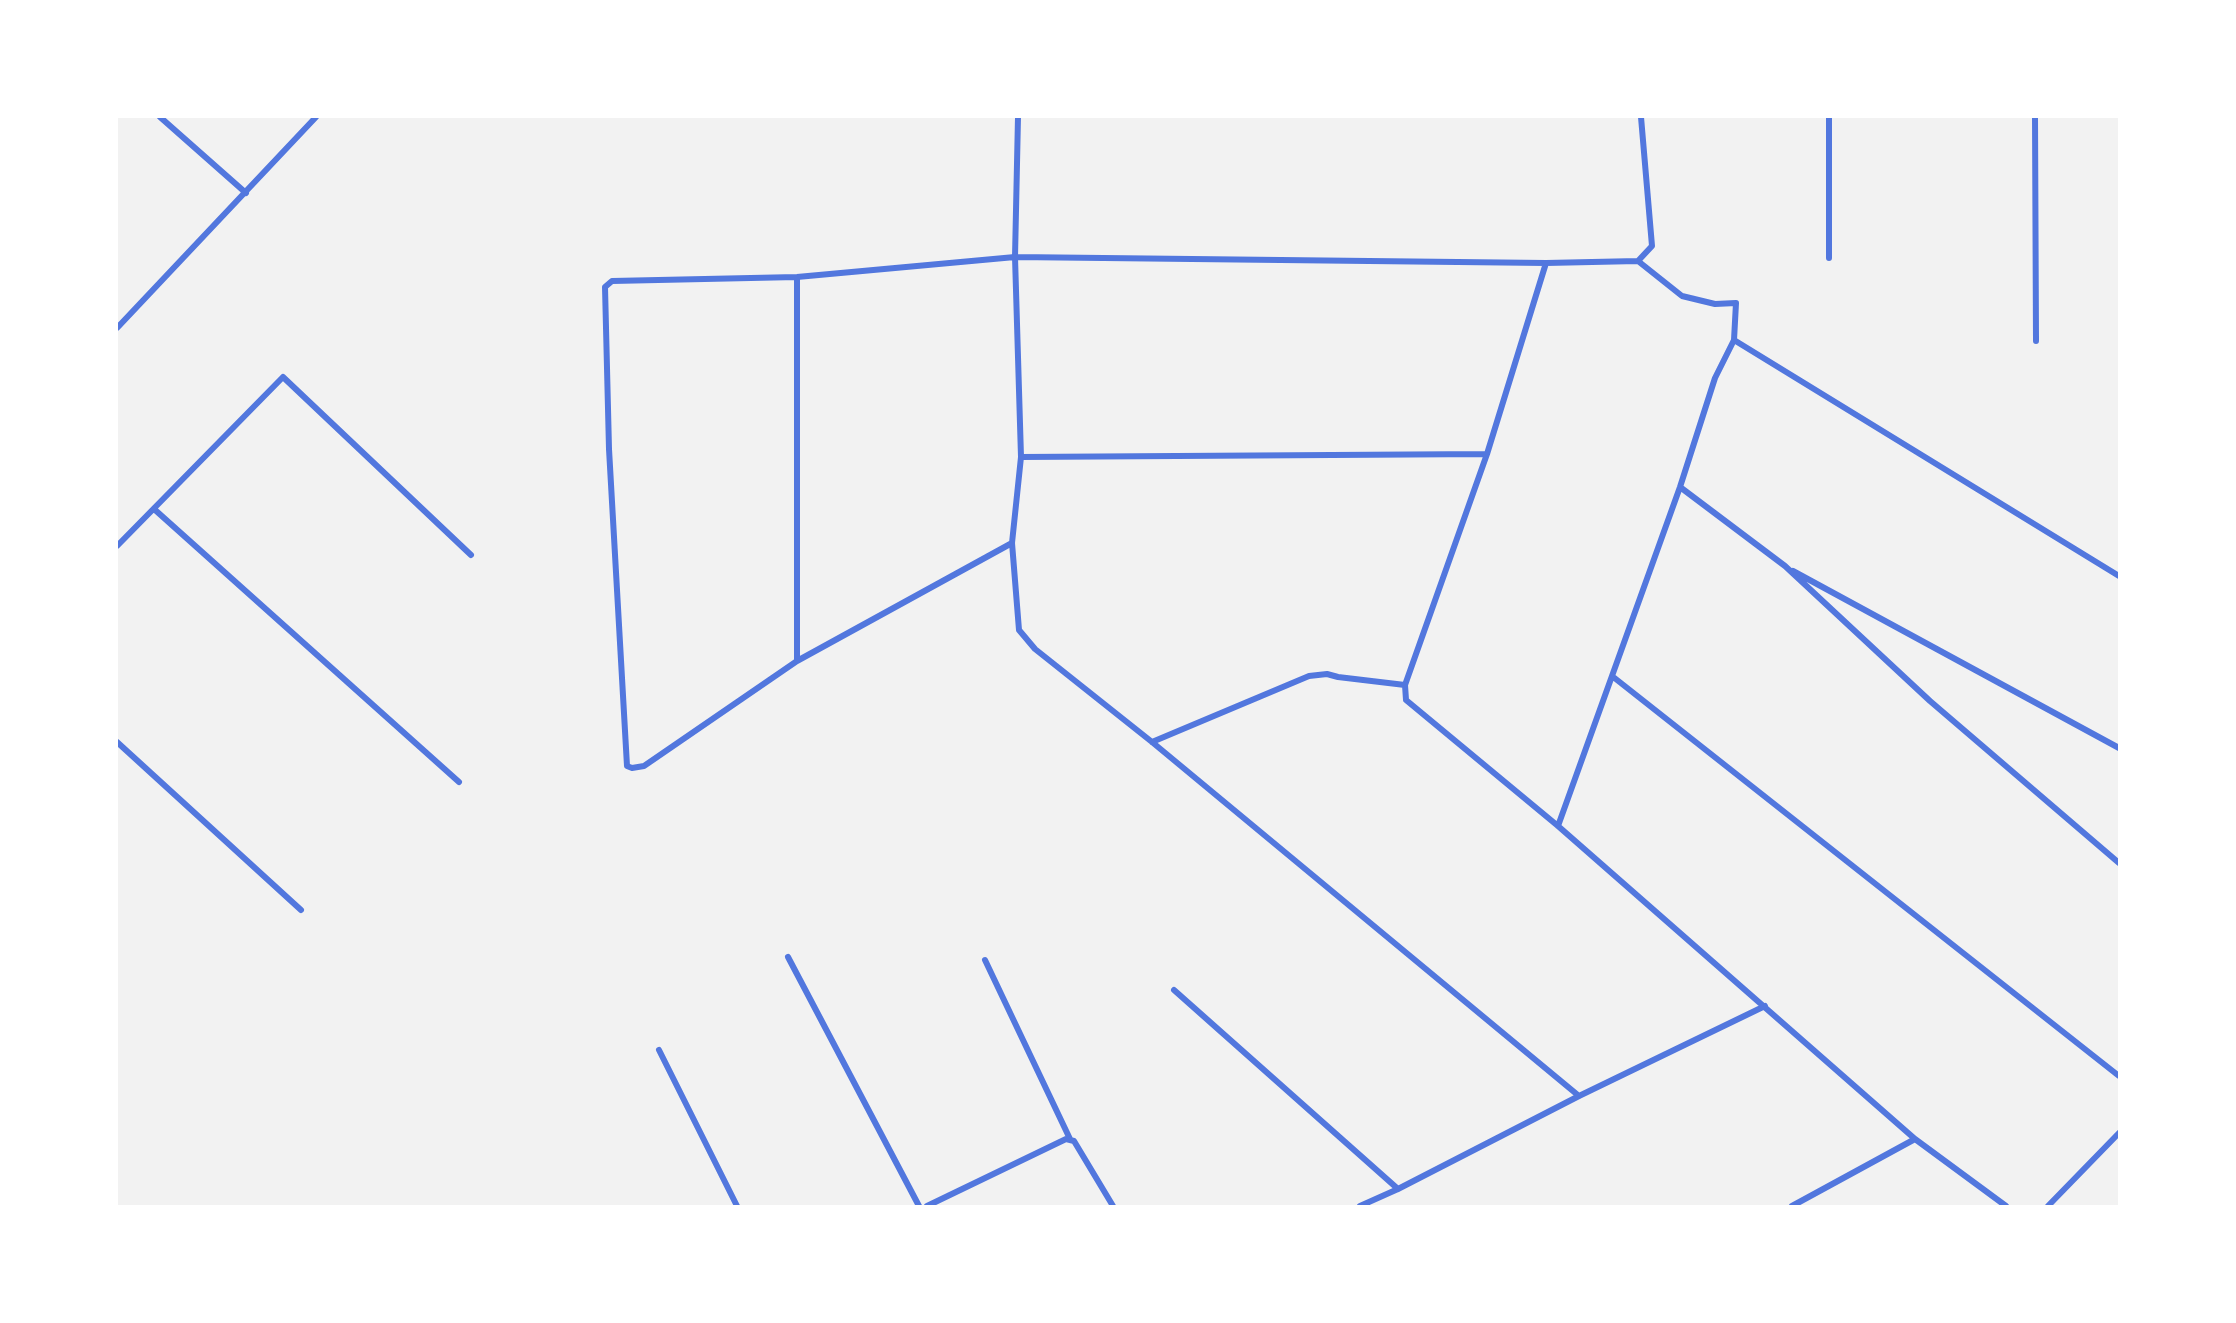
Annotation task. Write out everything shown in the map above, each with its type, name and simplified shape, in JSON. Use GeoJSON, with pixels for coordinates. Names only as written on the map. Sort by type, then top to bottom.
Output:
{"type":"FeatureCollection","features":[{"type":"Feature","properties":{"kind":"street"},"geometry":{"type":"LineString","coordinates":[[160,117],[246,193]]}},
{"type":"Feature","properties":{"kind":"street"},"geometry":{"type":"LineString","coordinates":[[117,328],[315,117]]}},
{"type":"Feature","properties":{"kind":"street"},"geometry":{"type":"LineString","coordinates":[[1018,117],[1015,257],[1021,457],[1012,543],[1019,630],[1035,649],[1152,742],[1579,1096]]}},
{"type":"Feature","properties":{"kind":"street"},"geometry":{"type":"LineString","coordinates":[[1638,261],[1652,246],[1641,117]]}},
{"type":"Feature","properties":{"kind":"street"},"geometry":{"type":"LineString","coordinates":[[1829,117],[1829,258]]}},
{"type":"Feature","properties":{"kind":"street"},"geometry":{"type":"LineString","coordinates":[[2035,117],[2036,341]]}},
{"type":"Feature","properties":{"kind":"street"},"geometry":{"type":"LineString","coordinates":[[1012,543],[797,661],[644,766],[632,768],[626,766],[609,449],[605,287],[612,281],[797,277],[1015,257],[1546,263],[1638,261],[1682,296],[1715,304],[1736,303],[1734,340],[1715,378],[1680,487],[1558,826]]}},
{"type":"Feature","properties":{"kind":"street"},"geometry":{"type":"LineString","coordinates":[[1546,263],[1487,454],[1405,685],[1406,700],[1558,826],[1915,1139],[2006,1206]]}},
{"type":"Feature","properties":{"kind":"street"},"geometry":{"type":"LineString","coordinates":[[797,277],[797,661]]}},
{"type":"Feature","properties":{"kind":"street"},"geometry":{"type":"LineString","coordinates":[[1734,340],[2119,576]]}},
{"type":"Feature","properties":{"kind":"street"},"geometry":{"type":"LineString","coordinates":[[117,546],[283,377],[471,555]]}},
{"type":"Feature","properties":{"kind":"street"},"geometry":{"type":"LineString","coordinates":[[1021,457],[1487,454]]}},
{"type":"Feature","properties":{"kind":"street"},"geometry":{"type":"LineString","coordinates":[[1680,487],[1785,566],[1930,701],[2119,863]]}},
{"type":"Feature","properties":{"kind":"street"},"geometry":{"type":"LineString","coordinates":[[154,509],[459,782]]}},
{"type":"Feature","properties":{"kind":"street"},"geometry":{"type":"LineString","coordinates":[[1785,566],[2119,748]]}},
{"type":"Feature","properties":{"kind":"street"},"geometry":{"type":"LineString","coordinates":[[1152,742],[1309,676],[1327,674],[1405,685]]}},
{"type":"Feature","properties":{"kind":"street"},"geometry":{"type":"LineString","coordinates":[[1612,676],[2119,1076]]}},
{"type":"Feature","properties":{"kind":"street"},"geometry":{"type":"LineString","coordinates":[[117,742],[301,910]]}},
{"type":"Feature","properties":{"kind":"street"},"geometry":{"type":"LineString","coordinates":[[788,957],[919,1206]]}},
{"type":"Feature","properties":{"kind":"street"},"geometry":{"type":"LineString","coordinates":[[985,960],[1070,1139],[1113,1206]]}},
{"type":"Feature","properties":{"kind":"street"},"geometry":{"type":"LineString","coordinates":[[1174,990],[1398,1189]]}},
{"type":"Feature","properties":{"kind":"street"},"geometry":{"type":"LineString","coordinates":[[1360,1206],[1765,1006]]}},
{"type":"Feature","properties":{"kind":"street"},"geometry":{"type":"LineString","coordinates":[[659,1050],[736,1206]]}},
{"type":"Feature","properties":{"kind":"street"},"geometry":{"type":"LineString","coordinates":[[2048,1206],[2119,1133]]}},
{"type":"Feature","properties":{"kind":"street"},"geometry":{"type":"LineString","coordinates":[[927,1206],[1062,1140],[1070,1139]]}},
{"type":"Feature","properties":{"kind":"street"},"geometry":{"type":"LineString","coordinates":[[1792,1206],[1915,1139]]}}]}
